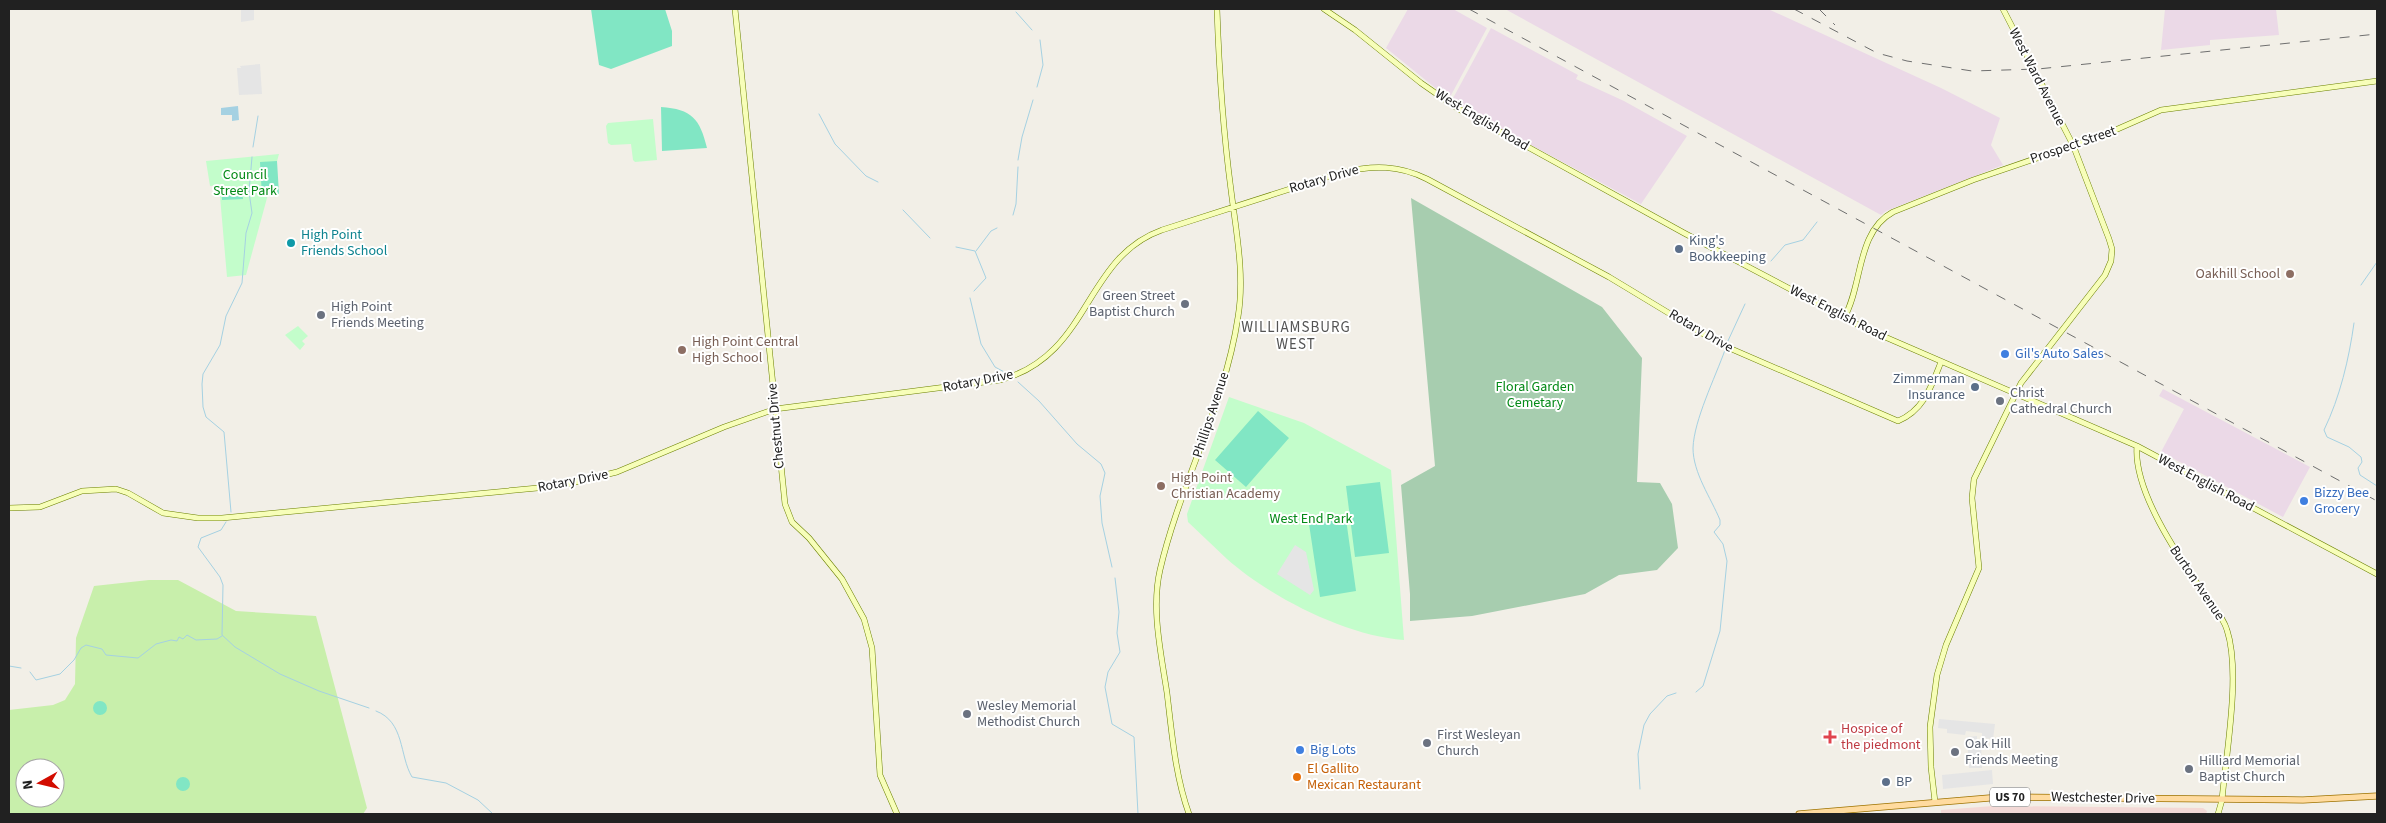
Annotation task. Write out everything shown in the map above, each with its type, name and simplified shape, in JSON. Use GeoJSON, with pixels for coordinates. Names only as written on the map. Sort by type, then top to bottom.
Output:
{"type":"FeatureCollection","features":[{"type":"Feature","properties":{"kind":"main road","name":"Westchester Drive"},"geometry":{"type":"LineString","coordinates":[[1799,814],[2001,797],[2303,800],[2377,796]]}},
{"type":"Feature","properties":{"kind":"street","name":"Chestnut Drive"},"geometry":{"type":"LineString","coordinates":[[735,9],[781,474],[788,514],[842,579],[852,594],[869,632],[872,648],[880,775],[897,814]]}},
{"type":"Feature","properties":{"kind":"street","name":"Phillips Avenue"},"geometry":{"type":"LineString","coordinates":[[1189,814],[1178,775],[1156,599],[1159,572],[1166,544],[1223,384],[1238,317],[1240,280],[1220,85],[1217,9]]}},
{"type":"Feature","properties":{"kind":"street","name":"West English Road"},"geometry":{"type":"LineString","coordinates":[[1324,9],[1369,40],[1422,83],[1482,123],[1844,318],[2137,446],[2377,574]]}},
{"type":"Feature","properties":{"kind":"street","name":"West Ward Avenue"},"geometry":{"type":"LineString","coordinates":[[1935,802],[1931,767],[1930,727],[1937,674],[1946,645],[1979,568],[1972,498],[1974,480],[2016,394],[2061,331],[2105,275],[2112,253],[2109,239],[2073,145],[2003,9]]}},
{"type":"Feature","properties":{"kind":"street","name":"Prospect Street"},"geometry":{"type":"LineString","coordinates":[[1844,318],[1871,234],[1881,220],[1893,212],[1923,199],[2104,135],[2168,108],[2377,81]]}},
{"type":"Feature","properties":{"kind":"street","name":"Rotary Drive"},"geometry":{"type":"LineString","coordinates":[[9,508],[40,507],[82,491],[116,489],[128,492],[163,513],[198,518],[222,518],[559,486],[617,472],[718,430],[775,409],[1000,380],[1022,372],[1038,362],[1061,343],[1109,271],[1123,254],[1139,240],[1162,230],[1360,168],[1388,167],[1408,170],[1470,200],[1606,275],[1720,344],[1898,421],[1913,413],[1922,404],[1941,362]]}},
{"type":"Feature","properties":{"kind":"street","name":"Burton Avenue"},"geometry":{"type":"LineString","coordinates":[[2137,446],[2138,471],[2144,489],[2169,540],[2223,620],[2231,642],[2232,694],[2222,800],[2218,814]]}},
{"type":"Feature","properties":{"kind":"shaded area"},"geometry":{"type":"Polygon","coordinates":[[[241,9],[254,9],[254,20],[241,22],[241,9]]]}},
{"type":"Feature","properties":{"kind":"shaded area"},"geometry":{"type":"Polygon","coordinates":[[[1408,9],[1453,9],[1487,28],[1449,99],[1386,48],[1408,9]]]}},
{"type":"Feature","properties":{"kind":"shaded area"},"geometry":{"type":"Polygon","coordinates":[[[1505,9],[1768,9],[1941,88],[2000,118],[1991,145],[2003,165],[1886,211],[1881,215],[1505,9]]]}},
{"type":"Feature","properties":{"kind":"shaded area"},"geometry":{"type":"Polygon","coordinates":[[[2165,9],[2276,9],[2279,35],[2210,40],[2210,45],[2161,50],[2165,9]]]}},
{"type":"Feature","properties":{"kind":"shaded area"},"geometry":{"type":"Polygon","coordinates":[[[1491,28],[1578,75],[1576,79],[1624,101],[1687,136],[1641,204],[1451,102],[1491,28]]]}},
{"type":"Feature","properties":{"kind":"shaded area"},"geometry":{"type":"Polygon","coordinates":[[[260,64],[262,94],[239,95],[237,68],[260,64]]]}},
{"type":"Feature","properties":{"kind":"shaded area"},"geometry":{"type":"Polygon","coordinates":[[[2163,389],[2310,467],[2283,517],[2161,452],[2184,409],[2159,396],[2163,389]]]}},
{"type":"Feature","properties":{"kind":"shaded area"},"geometry":{"type":"Polygon","coordinates":[[[1295,545],[1306,552],[1314,590],[1310,595],[1277,574],[1295,545]]]}},
{"type":"Feature","properties":{"kind":"shaded area"},"geometry":{"type":"Polygon","coordinates":[[[1939,719],[1995,724],[1993,739],[1982,738],[1982,733],[1966,731],[1965,735],[1947,733],[1947,729],[1938,728],[1939,719]]]}},
{"type":"Feature","properties":{"kind":"shaded area"},"geometry":{"type":"Polygon","coordinates":[[[1977,736],[1977,741],[1981,740],[1982,768],[1969,768],[1967,737],[1977,736]]]}},
{"type":"Feature","properties":{"kind":"shaded area"},"geometry":{"type":"Polygon","coordinates":[[[1992,770],[1993,784],[1943,789],[1942,775],[1992,770]]]}},
{"type":"Feature","properties":{"kind":"shaded area"},"geometry":{"type":"Polygon","coordinates":[[[1993,806],[2203,808],[2207,811],[2206,814],[1941,814],[1941,810],[1993,806]]]}},
{"type":"Feature","properties":{"kind":"green space"},"geometry":{"type":"Polygon","coordinates":[[[591,9],[665,9],[672,31],[672,46],[611,69],[599,65],[591,9]]]}},
{"type":"Feature","properties":{"kind":"green space"},"geometry":{"type":"Polygon","coordinates":[[[661,107],[680,110],[693,117],[698,123],[707,148],[662,151],[661,107]]]}},
{"type":"Feature","properties":{"kind":"green space"},"geometry":{"type":"Polygon","coordinates":[[[653,119],[657,160],[635,162],[633,160],[631,144],[611,145],[608,143],[606,126],[608,123],[653,119]]]}},
{"type":"Feature","properties":{"kind":"green space","name":"Council Street Park"},"geometry":{"type":"Polygon","coordinates":[[[279,154],[246,275],[227,277],[219,185],[210,186],[206,161],[279,154]]]}},
{"type":"Feature","properties":{"kind":"green space"},"geometry":{"type":"Polygon","coordinates":[[[277,161],[279,194],[262,196],[260,162],[277,161]]]}},
{"type":"Feature","properties":{"kind":"green space"},"geometry":{"type":"Polygon","coordinates":[[[242,187],[243,199],[222,200],[221,189],[242,187]]]}},
{"type":"Feature","properties":{"kind":"green space","name":"Floral Garden Cemetary"},"geometry":{"type":"Polygon","coordinates":[[[1411,198],[1602,307],[1642,358],[1637,482],[1660,483],[1672,504],[1678,548],[1657,570],[1619,575],[1585,594],[1472,616],[1410,621],[1410,594],[1401,485],[1435,466],[1411,198]]]}},
{"type":"Feature","properties":{"kind":"green space"},"geometry":{"type":"Polygon","coordinates":[[[298,326],[308,336],[302,341],[305,344],[300,350],[285,335],[298,326]]]}},
{"type":"Feature","properties":{"kind":"green space","name":"West End Park"},"geometry":{"type":"Polygon","coordinates":[[[1229,397],[1304,423],[1391,470],[1404,640],[1382,637],[1334,623],[1287,600],[1265,587],[1227,559],[1188,522],[1187,514],[1229,397]]]}},
{"type":"Feature","properties":{"kind":"green space"},"geometry":{"type":"Polygon","coordinates":[[[1258,411],[1289,438],[1246,487],[1215,460],[1258,411]]]}},
{"type":"Feature","properties":{"kind":"green space"},"geometry":{"type":"Polygon","coordinates":[[[1380,482],[1389,553],[1355,557],[1346,486],[1380,482]]]}},
{"type":"Feature","properties":{"kind":"green space"},"geometry":{"type":"Polygon","coordinates":[[[1346,519],[1356,591],[1320,597],[1309,524],[1346,519]]]}},
{"type":"Feature","properties":{"kind":"green space"},"geometry":{"type":"Polygon","coordinates":[[[149,580],[178,580],[236,611],[316,616],[367,808],[363,814],[9,814],[9,710],[53,705],[65,700],[75,684],[76,638],[94,586],[149,580]]]}},
{"type":"Feature","properties":{"kind":"green space"},"geometry":{"type":"Polygon","coordinates":[[[97,701],[103,701],[107,708],[103,715],[97,715],[93,711],[93,705],[97,701]]]}},
{"type":"Feature","properties":{"kind":"green space"},"geometry":{"type":"Polygon","coordinates":[[[180,777],[186,777],[190,784],[186,791],[180,791],[176,787],[176,781],[180,777]]]}},
{"type":"Feature","properties":{"kind":"water"},"geometry":{"type":"Polygon","coordinates":[[[238,106],[239,120],[232,121],[232,115],[221,115],[221,108],[238,106]]]}},
{"type":"Feature","properties":{"kind":"waterway"},"geometry":{"type":"LineString","coordinates":[[1016,12],[1032,30]]}},
{"type":"Feature","properties":{"kind":"waterway"},"geometry":{"type":"LineString","coordinates":[[1037,87],[1043,65],[1040,40]]}},
{"type":"Feature","properties":{"kind":"waterway"},"geometry":{"type":"LineString","coordinates":[[1018,160],[1022,137],[1033,100]]}},
{"type":"Feature","properties":{"kind":"waterway"},"geometry":{"type":"LineString","coordinates":[[819,114],[835,144],[866,176],[878,182]]}},
{"type":"Feature","properties":{"kind":"waterway"},"geometry":{"type":"LineString","coordinates":[[253,147],[258,116]]}},
{"type":"Feature","properties":{"kind":"waterway"},"geometry":{"type":"LineString","coordinates":[[231,512],[224,432],[206,417],[203,407],[202,384],[203,374],[220,345],[226,316],[242,283],[246,233],[252,213],[249,192],[252,157]]}},
{"type":"Feature","properties":{"kind":"waterway"},"geometry":{"type":"LineString","coordinates":[[1013,215],[1016,204],[1018,167]]}},
{"type":"Feature","properties":{"kind":"waterway"},"geometry":{"type":"LineString","coordinates":[[903,210],[930,238]]}},
{"type":"Feature","properties":{"kind":"waterway"},"geometry":{"type":"LineString","coordinates":[[1771,261],[1785,245],[1803,240],[1817,222]]}},
{"type":"Feature","properties":{"kind":"waterway"},"geometry":{"type":"LineString","coordinates":[[976,251],[991,231],[997,228]]}},
{"type":"Feature","properties":{"kind":"waterway"},"geometry":{"type":"LineString","coordinates":[[956,247],[975,251],[986,278],[974,291]]}},
{"type":"Feature","properties":{"kind":"waterway"},"geometry":{"type":"LineString","coordinates":[[2361,285],[2377,262]]}},
{"type":"Feature","properties":{"kind":"waterway"},"geometry":{"type":"LineString","coordinates":[[970,298],[981,344],[995,367],[1008,374]]}},
{"type":"Feature","properties":{"kind":"waterway"},"geometry":{"type":"LineString","coordinates":[[1727,343],[1745,304]]}},
{"type":"Feature","properties":{"kind":"waterway"},"geometry":{"type":"LineString","coordinates":[[2354,323],[2343,378],[2324,430],[2327,437],[2349,447],[2361,457],[2362,462],[2358,468],[2360,475],[2377,486]]}},
{"type":"Feature","properties":{"kind":"waterway"},"geometry":{"type":"LineString","coordinates":[[1696,692],[1703,686],[1720,631],[1727,561],[1723,544],[1714,532],[1720,525],[1720,520],[1699,476],[1693,448],[1701,412],[1725,350]]}},
{"type":"Feature","properties":{"kind":"waterway"},"geometry":{"type":"LineString","coordinates":[[1018,382],[1039,401],[1077,444],[1101,464],[1105,473],[1100,496],[1102,523],[1112,567]]}},
{"type":"Feature","properties":{"kind":"waterway"},"geometry":{"type":"LineString","coordinates":[[226,522],[221,530],[201,538],[198,547],[220,577],[223,585],[222,635],[235,647],[280,674],[319,691],[369,708]]}},
{"type":"Feature","properties":{"kind":"waterway"},"geometry":{"type":"LineString","coordinates":[[1115,578],[1119,612],[1117,633],[1120,652],[1108,672],[1105,687],[1112,724],[1134,737],[1138,814]]}},
{"type":"Feature","properties":{"kind":"waterway"},"geometry":{"type":"LineString","coordinates":[[30,672],[36,680],[60,674],[74,660],[81,648],[86,645],[102,649],[106,655],[138,658],[156,644],[171,640],[177,641],[179,637],[183,639],[187,635],[196,640],[217,639],[222,636]]}},
{"type":"Feature","properties":{"kind":"waterway"},"geometry":{"type":"LineString","coordinates":[[9,666],[21,668]]}},
{"type":"Feature","properties":{"kind":"waterway"},"geometry":{"type":"LineString","coordinates":[[1640,789],[1638,754],[1644,725],[1650,714],[1667,696],[1676,693]]}},
{"type":"Feature","properties":{"kind":"waterway"},"geometry":{"type":"LineString","coordinates":[[376,711],[385,716],[397,731],[412,777],[446,783],[478,800],[493,814]]}},
{"type":"Feature","properties":{"kind":"railway"},"geometry":{"type":"LineString","coordinates":[[1469,9],[2377,501]]}},
{"type":"Feature","properties":{"kind":"railway"},"geometry":{"type":"LineString","coordinates":[[1794,9],[1877,53],[1907,61],[1972,71],[2038,69],[2377,34]]}},
{"type":"Feature","properties":{"kind":"railway"},"geometry":{"type":"LineString","coordinates":[[1819,9],[1835,25]]}},
{"type":"Feature","properties":{"kind":"place","name":"High Point Friends School"},"geometry":{"type":"Point","coordinates":[291,243]}},
{"type":"Feature","properties":{"kind":"place","name":"King's Bookkeeping"},"geometry":{"type":"Point","coordinates":[1679,249]}},
{"type":"Feature","properties":{"kind":"place","name":"Oakhill School"},"geometry":{"type":"Point","coordinates":[2290,274]}},
{"type":"Feature","properties":{"kind":"place","name":"Green Street Baptist Church"},"geometry":{"type":"Point","coordinates":[1185,304]}},
{"type":"Feature","properties":{"kind":"place","name":"High Point Friends Meeting"},"geometry":{"type":"Point","coordinates":[321,315]}},
{"type":"Feature","properties":{"kind":"place","name":"High Point Central High School"},"geometry":{"type":"Point","coordinates":[682,350]}},
{"type":"Feature","properties":{"kind":"place","name":"Gil's Auto Sales"},"geometry":{"type":"Point","coordinates":[2005,354]}},
{"type":"Feature","properties":{"kind":"place","name":"Zimmerman Insurance"},"geometry":{"type":"Point","coordinates":[1975,387]}},
{"type":"Feature","properties":{"kind":"place","name":"Christ Cathedral Church"},"geometry":{"type":"Point","coordinates":[2000,401]}},
{"type":"Feature","properties":{"kind":"place","name":"High Point Christian Academy"},"geometry":{"type":"Point","coordinates":[1161,486]}},
{"type":"Feature","properties":{"kind":"place","name":"Bizzy Bee Grocery"},"geometry":{"type":"Point","coordinates":[2304,501]}},
{"type":"Feature","properties":{"kind":"place","name":"Wesley Memorial Methodist Church"},"geometry":{"type":"Point","coordinates":[967,714]}},
{"type":"Feature","properties":{"kind":"place","name":"Hospice of the piedmont"},"geometry":{"type":"Point","coordinates":[1830,737]}},
{"type":"Feature","properties":{"kind":"place","name":"First Wesleyan Church"},"geometry":{"type":"Point","coordinates":[1427,743]}},
{"type":"Feature","properties":{"kind":"place","name":"Big Lots"},"geometry":{"type":"Point","coordinates":[1300,750]}},
{"type":"Feature","properties":{"kind":"place","name":"Oak Hill Friends Meeting"},"geometry":{"type":"Point","coordinates":[1955,752]}},
{"type":"Feature","properties":{"kind":"place","name":"Hilliard Memorial Baptist Church"},"geometry":{"type":"Point","coordinates":[2189,769]}},
{"type":"Feature","properties":{"kind":"place","name":"El Gallito Mexican Restaurant"},"geometry":{"type":"Point","coordinates":[1297,777]}},
{"type":"Feature","properties":{"kind":"place","name":"BP"},"geometry":{"type":"Point","coordinates":[1886,782]}},
{"type":"Feature","properties":{"kind":"district","name":"WILLIAMSBURG WEST"},"geometry":{"type":"Point","coordinates":[1296,336]}}]}
